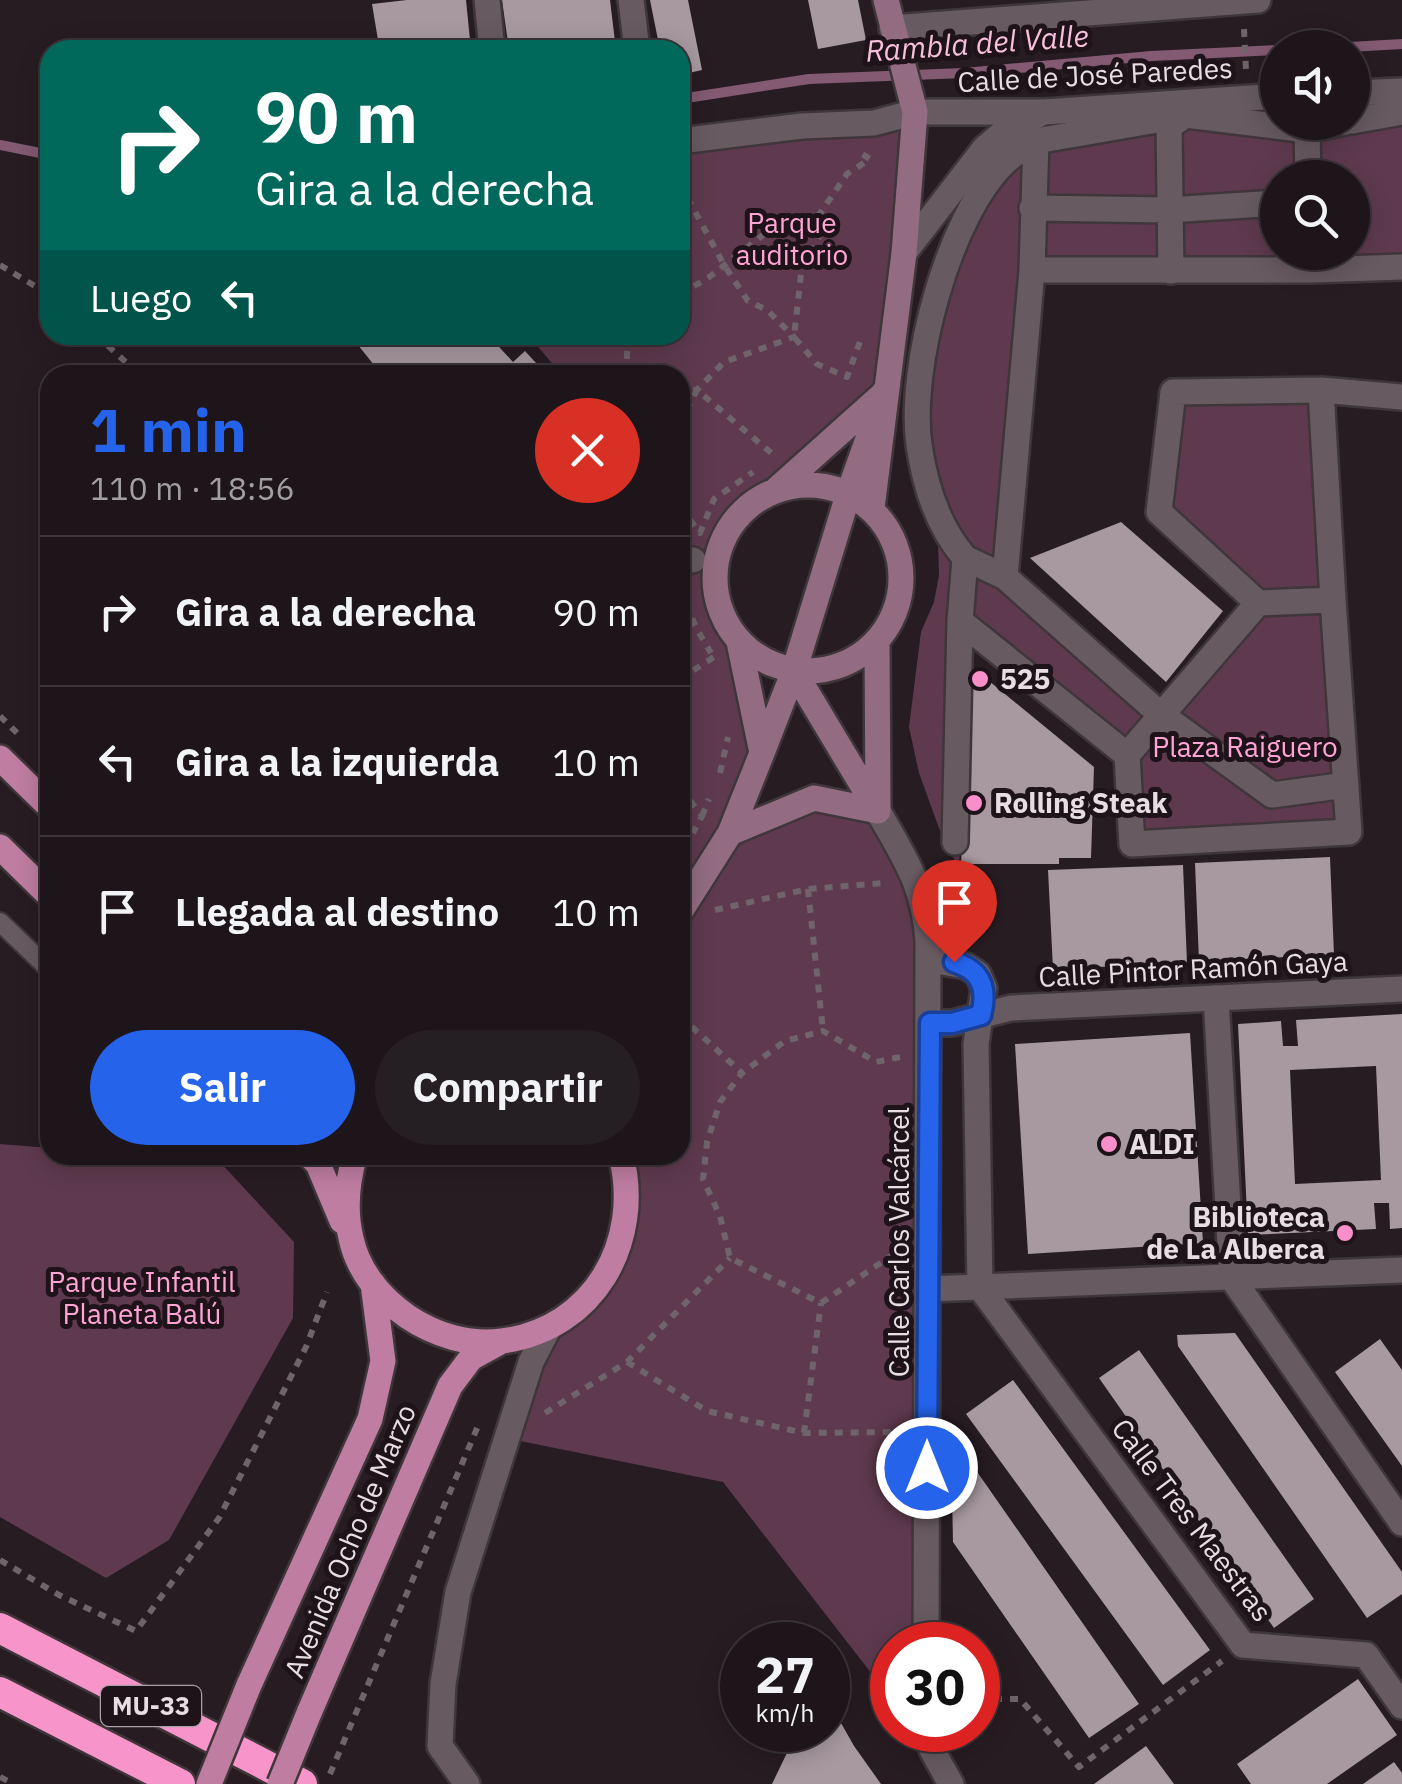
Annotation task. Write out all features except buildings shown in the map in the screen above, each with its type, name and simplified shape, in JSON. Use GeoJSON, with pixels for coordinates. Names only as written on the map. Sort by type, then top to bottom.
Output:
{"type":"FeatureCollection","features":[{"type":"Feature","properties":{"kind":"highway","name":"MU-33"},"geometry":{"type":"LineString","coordinates":[[0,1628],[302,1784]]}},
{"type":"Feature","properties":{"kind":"highway","name":"MU-33"},"geometry":{"type":"LineString","coordinates":[[0,1692],[180,1784]]}},
{"type":"Feature","properties":{"kind":"main road"},"geometry":{"type":"LineString","coordinates":[[872,508],[904,253],[915,112],[886,0]]}},
{"type":"Feature","properties":{"kind":"main road"},"geometry":{"type":"LineString","coordinates":[[762,753],[739,642],[722,614],[714,582],[718,550],[728,529],[750,504],[778,488],[886,392]]}},
{"type":"Feature","properties":{"kind":"main road"},"geometry":{"type":"LineString","coordinates":[[690,911],[730,833],[794,671],[849,492],[886,392]]}},
{"type":"Feature","properties":{"kind":"main road"},"geometry":{"type":"LineString","coordinates":[[739,642],[765,662],[794,671],[820,671],[851,662],[877,642],[900,598],[902,566],[892,534],[872,508],[849,492],[810,484],[778,488]]}},
{"type":"Feature","properties":{"kind":"main road"},"geometry":{"type":"LineString","coordinates":[[877,642],[878,811]]}},
{"type":"Feature","properties":{"kind":"main road"},"geometry":{"type":"LineString","coordinates":[[794,671],[878,811]]}},
{"type":"Feature","properties":{"kind":"main road"},"geometry":{"type":"LineString","coordinates":[[0,758],[40,797]]}},
{"type":"Feature","properties":{"kind":"main road"},"geometry":{"type":"LineString","coordinates":[[730,833],[814,798],[878,811]]}},
{"type":"Feature","properties":{"kind":"main road"},"geometry":{"type":"LineString","coordinates":[[0,846],[40,886]]}},
{"type":"Feature","properties":{"kind":"main road"},"geometry":{"type":"LineString","coordinates":[[318,1165],[372,1284],[408,1318],[422,1325],[452,1338],[500,1342],[548,1329],[592,1296],[618,1254],[628,1206],[622,1165]]}},
{"type":"Feature","properties":{"kind":"main road"},"geometry":{"type":"LineString","coordinates":[[351,1240],[346,1185],[352,1165]]}},
{"type":"Feature","properties":{"kind":"main road","name":"Avenida Ocho de Marzo"},"geometry":{"type":"LineString","coordinates":[[209,1784],[249,1685],[370,1418],[383,1361],[372,1284]]}},
{"type":"Feature","properties":{"kind":"main road","name":"Avenida Ocho de Marzo"},"geometry":{"type":"LineString","coordinates":[[280,1784],[450,1386],[471,1358],[500,1342]]}},
{"type":"Feature","properties":{"kind":"street"},"geometry":{"type":"LineString","coordinates":[[486,0],[491,40]]}},
{"type":"Feature","properties":{"kind":"street"},"geometry":{"type":"LineString","coordinates":[[630,0],[636,40]]}},
{"type":"Feature","properties":{"kind":"street"},"geometry":{"type":"LineString","coordinates":[[892,28],[1258,0]]}},
{"type":"Feature","properties":{"kind":"street"},"geometry":{"type":"LineString","coordinates":[[1370,92],[1402,91]]}},
{"type":"Feature","properties":{"kind":"street","name":"Calle de José Paredes"},"geometry":{"type":"LineString","coordinates":[[690,140],[802,126],[874,123],[915,112],[1045,112],[1260,97]]}},
{"type":"Feature","properties":{"kind":"street"},"geometry":{"type":"LineString","coordinates":[[904,253],[984,148],[1005,131],[1045,112]]}},
{"type":"Feature","properties":{"kind":"street"},"geometry":{"type":"LineString","coordinates":[[1370,118],[1402,112]]}},
{"type":"Feature","properties":{"kind":"street"},"geometry":{"type":"LineString","coordinates":[[1260,124],[1186,115],[1036,141],[1005,162],[973,202],[946,266],[924,347],[919,443],[930,493],[948,539],[965,558],[1005,576],[1160,714],[1272,794],[1346,785]]}},
{"type":"Feature","properties":{"kind":"street"},"geometry":{"type":"LineString","coordinates":[[1171,271],[1169,126],[1186,115]]}},
{"type":"Feature","properties":{"kind":"street"},"geometry":{"type":"LineString","coordinates":[[1005,576],[1032,270],[1036,141]]}},
{"type":"Feature","properties":{"kind":"street"},"geometry":{"type":"LineString","coordinates":[[1032,208],[1168,210],[1260,204]]}},
{"type":"Feature","properties":{"kind":"street"},"geometry":{"type":"LineString","coordinates":[[1370,264],[1402,266]]}},
{"type":"Feature","properties":{"kind":"street"},"geometry":{"type":"LineString","coordinates":[[1032,270],[1171,271],[1260,265]]}},
{"type":"Feature","properties":{"kind":"street"},"geometry":{"type":"LineString","coordinates":[[1258,603],[1127,755],[1132,844],[1349,832],[1321,390]]}},
{"type":"Feature","properties":{"kind":"street"},"geometry":{"type":"LineString","coordinates":[[1333,600],[1258,603],[1158,512],[1173,392],[1321,390],[1402,397]]}},
{"type":"Feature","properties":{"kind":"street"},"geometry":{"type":"LineString","coordinates":[[955,842],[965,558]]}},
{"type":"Feature","properties":{"kind":"street"},"geometry":{"type":"LineString","coordinates":[[960,621],[1127,755]]}},
{"type":"Feature","properties":{"kind":"street","name":"Calle Carlos Valcárcel"},"geometry":{"type":"LineString","coordinates":[[878,811],[918,881],[925,907],[930,1023],[926,1622]]}},
{"type":"Feature","properties":{"kind":"street"},"geometry":{"type":"LineString","coordinates":[[928,960],[954,962],[978,974],[984,988],[976,1044],[980,1286]]}},
{"type":"Feature","properties":{"kind":"street","name":"Calle Pintor Ramón Gaya"},"geometry":{"type":"LineString","coordinates":[[930,1023],[952,1023],[1011,1008],[1402,988]]}},
{"type":"Feature","properties":{"kind":"street"},"geometry":{"type":"LineString","coordinates":[[1216,998],[1232,1278],[1402,1523]]}},
{"type":"Feature","properties":{"kind":"street"},"geometry":{"type":"LineString","coordinates":[[928,1289],[1402,1270]]}},
{"type":"Feature","properties":{"kind":"street","name":"Calle Tres Maestras"},"geometry":{"type":"LineString","coordinates":[[980,1286],[1244,1645],[1366,1656],[1402,1706]]}},
{"type":"Feature","properties":{"kind":"street"},"geometry":{"type":"LineString","coordinates":[[467,1784],[440,1746],[443,1684],[458,1592],[532,1362],[548,1329]]}},
{"type":"Feature","properties":{"kind":"street"},"geometry":{"type":"LineString","coordinates":[[933,1752],[950,1784]]}},
{"type":"Feature","properties":{"kind":"lane"},"geometry":{"type":"LineString","coordinates":[[0,922],[40,960]]}},
{"type":"Feature","properties":{"kind":"path"},"geometry":{"type":"LineString","coordinates":[[1243,22],[1246,69]]}},
{"type":"Feature","properties":{"kind":"path"},"geometry":{"type":"LineString","coordinates":[[850,145],[870,159],[877,172]]}},
{"type":"Feature","properties":{"kind":"path"},"geometry":{"type":"LineString","coordinates":[[794,337],[801,274],[819,237],[819,214],[848,174],[870,159]]}},
{"type":"Feature","properties":{"kind":"path"},"geometry":{"type":"LineString","coordinates":[[690,202],[748,301],[767,310],[817,364],[847,377]]}},
{"type":"Feature","properties":{"kind":"path"},"geometry":{"type":"LineString","coordinates":[[690,288],[772,228],[819,214]]}},
{"type":"Feature","properties":{"kind":"path"},"geometry":{"type":"LineString","coordinates":[[0,265],[40,289]]}},
{"type":"Feature","properties":{"kind":"path"},"geometry":{"type":"LineString","coordinates":[[845,389],[866,326]]}},
{"type":"Feature","properties":{"kind":"path"},"geometry":{"type":"LineString","coordinates":[[690,403],[696,390],[724,362],[794,337]]}},
{"type":"Feature","properties":{"kind":"path"},"geometry":{"type":"LineString","coordinates":[[107,345],[129,365]]}},
{"type":"Feature","properties":{"kind":"path"},"geometry":{"type":"LineString","coordinates":[[690,390],[696,390],[777,458]]}},
{"type":"Feature","properties":{"kind":"path"},"geometry":{"type":"LineString","coordinates":[[690,552],[714,500],[732,484],[791,449]]}},
{"type":"Feature","properties":{"kind":"path"},"geometry":{"type":"LineString","coordinates":[[690,520],[700,534]]}},
{"type":"Feature","properties":{"kind":"path"},"geometry":{"type":"LineString","coordinates":[[690,610],[719,670]]}},
{"type":"Feature","properties":{"kind":"path"},"geometry":{"type":"LineString","coordinates":[[690,673],[714,657]]}},
{"type":"Feature","properties":{"kind":"path"},"geometry":{"type":"LineString","coordinates":[[719,776],[729,726]]}},
{"type":"Feature","properties":{"kind":"path"},"geometry":{"type":"LineString","coordinates":[[690,837],[713,789]]}},
{"type":"Feature","properties":{"kind":"path"},"geometry":{"type":"LineString","coordinates":[[690,801],[702,816]]}},
{"type":"Feature","properties":{"kind":"path"},"geometry":{"type":"LineString","coordinates":[[690,913],[808,888],[918,881]]}},
{"type":"Feature","properties":{"kind":"path"},"geometry":{"type":"LineString","coordinates":[[808,888],[823,1030]]}},
{"type":"Feature","properties":{"kind":"path"},"geometry":{"type":"LineString","coordinates":[[690,1025],[742,1073]]}},
{"type":"Feature","properties":{"kind":"path"},"geometry":{"type":"LineString","coordinates":[[730,1258],[720,1216],[703,1179],[707,1142],[720,1102],[742,1073],[784,1042],[823,1030],[876,1062],[930,1051]]}},
{"type":"Feature","properties":{"kind":"path"},"geometry":{"type":"LineString","coordinates":[[804,1433],[820,1303],[891,1256],[928,1249]]}},
{"type":"Feature","properties":{"kind":"path"},"geometry":{"type":"LineString","coordinates":[[730,1258],[820,1303]]}},
{"type":"Feature","properties":{"kind":"path"},"geometry":{"type":"LineString","coordinates":[[506,1438],[627,1362],[730,1258]]}},
{"type":"Feature","properties":{"kind":"path"},"geometry":{"type":"LineString","coordinates":[[0,1560],[59,1595],[136,1631],[219,1518],[306,1348],[327,1292]]}},
{"type":"Feature","properties":{"kind":"path"},"geometry":{"type":"LineString","coordinates":[[627,1362],[707,1411],[804,1433],[928,1432]]}},
{"type":"Feature","properties":{"kind":"path"},"geometry":{"type":"LineString","coordinates":[[326,1784],[483,1414]]}},
{"type":"Feature","properties":{"kind":"path"},"geometry":{"type":"LineString","coordinates":[[1000,1699],[1020,1699],[1079,1767],[1244,1645]]}},
{"type":"Feature","properties":{"kind":"path"},"geometry":{"type":"LineString","coordinates":[[0,1777],[14,1784]]}},
{"type":"Feature","properties":{"kind":"green space","name":"Parque auditorio"},"geometry":{"type":"Polygon","coordinates":[[[915,112],[885,391],[778,488],[750,504],[728,529],[718,550],[715,582],[722,614],[739,642],[762,753],[731,832],[814,798],[878,811],[917,881],[926,1622],[870,1622],[870,1672],[850,1646],[850,1622],[832,1622],[723,1482],[506,1438],[527,1377],[618,1254],[621,1165],[690,1165],[690,895],[704,871],[690,876],[690,365],[554,365],[536,345],[690,345],[690,140],[915,112]]]}},
{"type":"Feature","properties":{"kind":"green space","name":"Plaza Raiguero"},"geometry":{"type":"Polygon","coordinates":[[[1066,114],[1260,117],[1260,140],[1370,140],[1370,119],[1402,120],[1402,260],[1370,261],[1370,160],[1260,160],[1260,266],[1040,275],[1020,573],[1161,698],[1246,595],[1156,512],[1166,389],[1324,383],[1352,837],[1121,852],[1119,754],[969,632],[959,869],[919,773],[909,727],[921,632],[934,602],[939,575],[938,539],[919,490],[928,293],[963,197],[994,158],[1066,114]]]}},
{"type":"Feature","properties":{"kind":"green space","name":"Parque Infantil Planeta Balú"},"geometry":{"type":"Polygon","coordinates":[[[0,1144],[40,1147],[40,1165],[223,1165],[294,1242],[293,1318],[169,1540],[106,1578],[0,1517],[0,1144]]]}},
{"type":"Feature","properties":{"kind":"waterway","name":"Rambla del Valle"},"geometry":{"type":"LineString","coordinates":[[1370,46],[1402,44]]}},
{"type":"Feature","properties":{"kind":"waterway","name":"Rambla del Valle"},"geometry":{"type":"LineString","coordinates":[[690,97],[809,79],[964,73],[1260,51]]}},
{"type":"Feature","properties":{"kind":"waterway","name":"Rambla del Valle"},"geometry":{"type":"LineString","coordinates":[[0,145],[40,153]]}},
{"type":"Feature","properties":{"kind":"place","name":"525"},"geometry":{"type":"Point","coordinates":[980,679]}},
{"type":"Feature","properties":{"kind":"place","name":"Rolling Steak"},"geometry":{"type":"Point","coordinates":[974,803]}},
{"type":"Feature","properties":{"kind":"place","name":"ALDI"},"geometry":{"type":"Point","coordinates":[1109,1144]}},
{"type":"Feature","properties":{"kind":"place","name":"Biblioteca de La Alberca"},"geometry":{"type":"Point","coordinates":[1345,1233]}},
{"type":"Feature","properties":{"kind":"route"},"geometry":{"type":"LineString","coordinates":[[927,1468],[930,1023],[967,1020],[981,1015],[983,1007],[984,988],[978,974],[954,962]]}}]}
